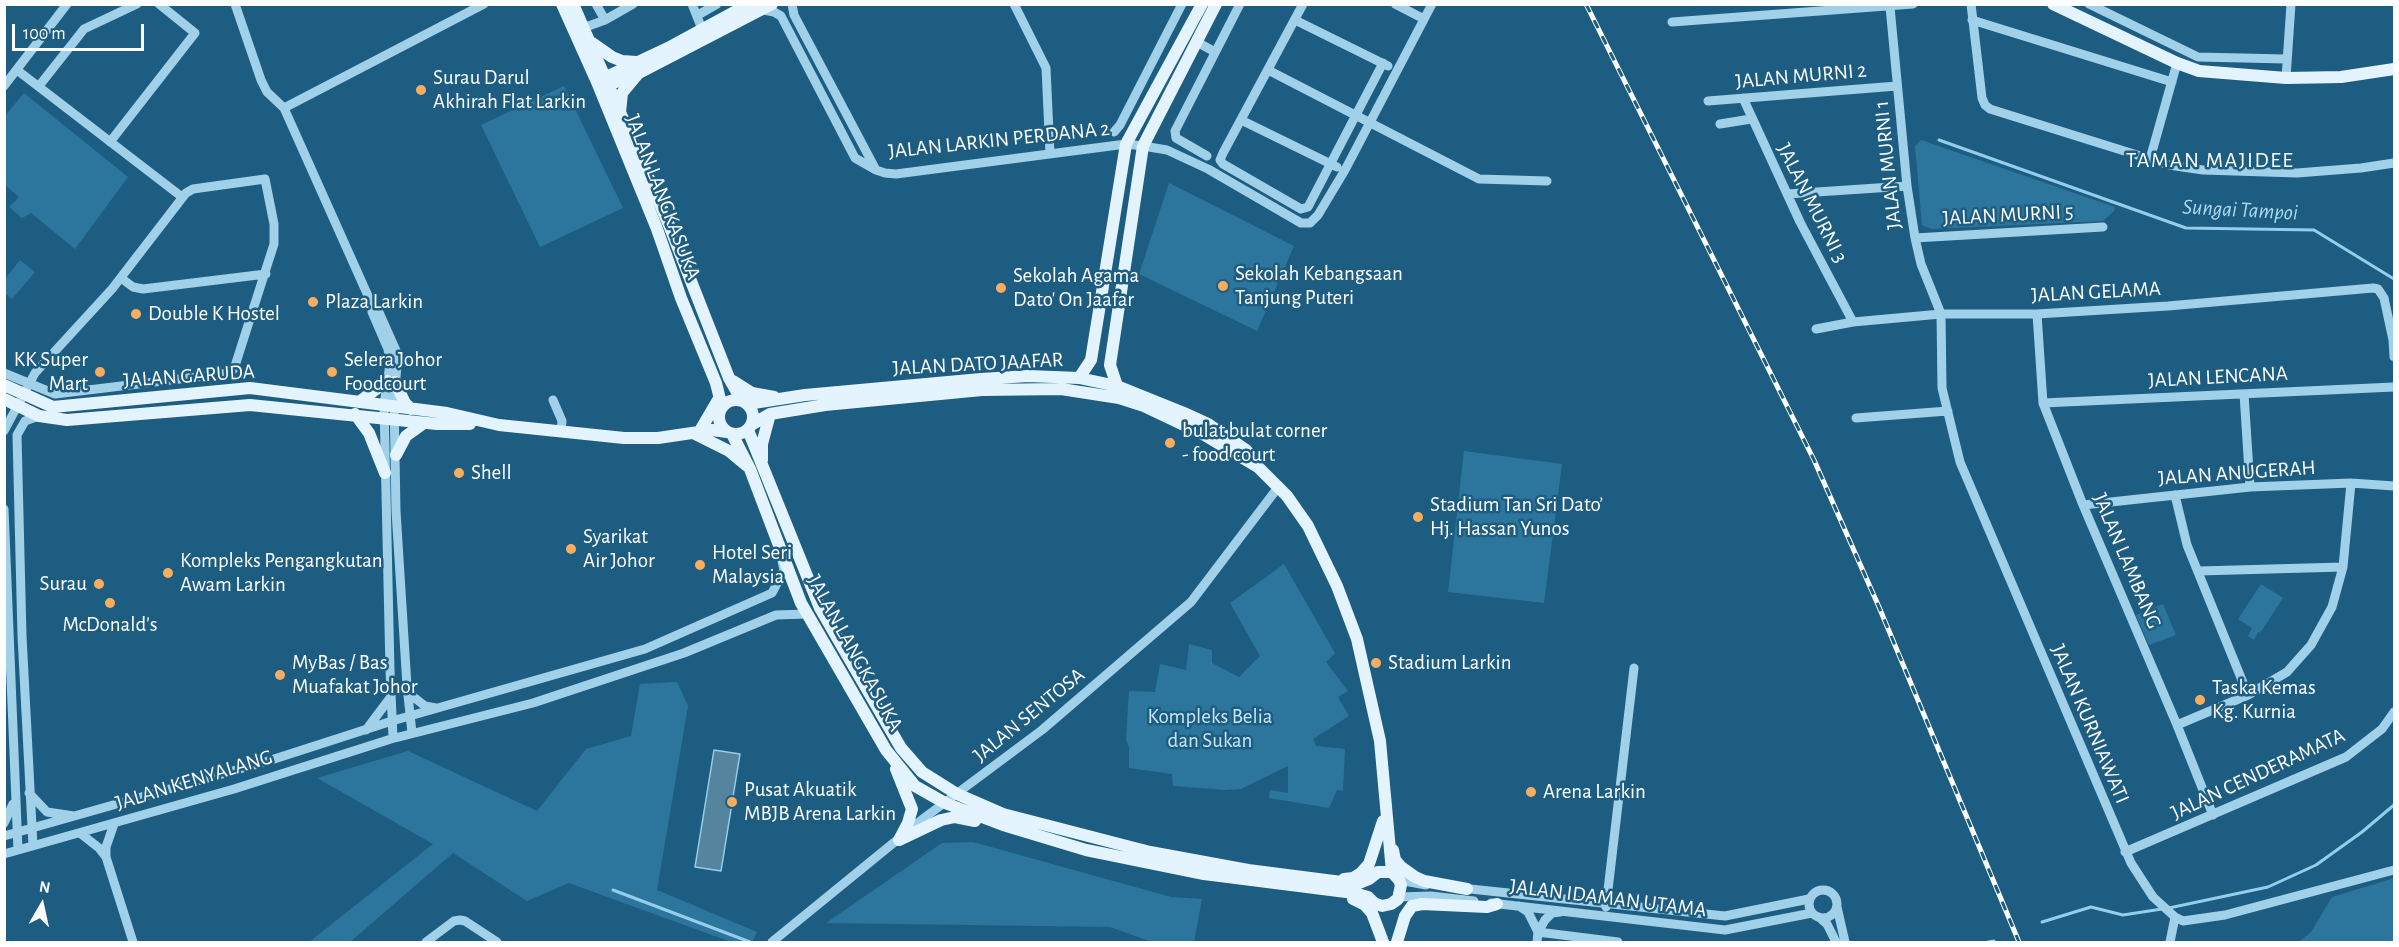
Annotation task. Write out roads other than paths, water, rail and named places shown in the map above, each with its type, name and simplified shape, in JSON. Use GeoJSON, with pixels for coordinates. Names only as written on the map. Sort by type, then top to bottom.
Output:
{"type":"FeatureCollection","features":[{"type":"Feature","properties":{"kind":"main road","name":"JALAN LANGKASUKA"},"geometry":{"type":"LineString","coordinates":[[562,4],[620,116],[669,225],[729,378],[745,403]]}},
{"type":"Feature","properties":{"kind":"main road","name":"JALAN LANGKASUKA"},"geometry":{"type":"LineString","coordinates":[[573,4],[589,41],[602,83],[719,393],[721,410]]}},
{"type":"Feature","properties":{"kind":"main road"},"geometry":{"type":"LineString","coordinates":[[602,83],[749,4]]}},
{"type":"Feature","properties":{"kind":"main road"},"geometry":{"type":"LineString","coordinates":[[1078,378],[1091,360],[1126,144],[1202,4]]}},
{"type":"Feature","properties":{"kind":"main road"},"geometry":{"type":"LineString","coordinates":[[1117,386],[1110,365],[1143,146],[1216,4]]}},
{"type":"Feature","properties":{"kind":"main road"},"geometry":{"type":"LineString","coordinates":[[2059,6],[2177,63],[2199,71],[2286,78],[2341,76],[2394,69]]}},
{"type":"Feature","properties":{"kind":"main road"},"geometry":{"type":"LineString","coordinates":[[602,83],[639,73],[767,7]]}},
{"type":"Feature","properties":{"kind":"main road"},"geometry":{"type":"LineString","coordinates":[[589,41],[602,52],[622,61],[632,62],[645,59]]}},
{"type":"Feature","properties":{"kind":"main road"},"geometry":{"type":"LineString","coordinates":[[620,116],[622,93],[639,73]]}},
{"type":"Feature","properties":{"kind":"main road","name":"JALAN DATO JAAFAR"},"geometry":{"type":"LineString","coordinates":[[745,403],[981,379],[1028,376],[1078,378],[1117,386],[1158,401],[1208,424],[1246,450],[1258,467]]}},
{"type":"Feature","properties":{"kind":"main road"},"geometry":{"type":"LineString","coordinates":[[729,378],[752,393],[780,398]]}},
{"type":"Feature","properties":{"kind":"main road"},"geometry":{"type":"LineString","coordinates":[[359,402],[391,382],[411,409]]}},
{"type":"Feature","properties":{"kind":"main road","name":"JALAN GARUDA"},"geometry":{"type":"LineString","coordinates":[[4,385],[53,407],[250,388],[359,402],[424,423],[486,423],[628,438],[658,438],[712,430],[730,433]]}},
{"type":"Feature","properties":{"kind":"main road","name":"JALAN DATO JAAFAR"},"geometry":{"type":"LineString","coordinates":[[750,427],[770,414],[836,404],[976,390],[1061,389],[1119,398],[1144,406],[1203,434],[1258,467],[1279,486],[1296,507],[1323,554],[1357,639],[1380,741],[1385,820],[1396,876]]}},
{"type":"Feature","properties":{"kind":"main road"},"geometry":{"type":"LineString","coordinates":[[694,431],[713,411],[719,393]]}},
{"type":"Feature","properties":{"kind":"main road","name":"JALAN GARUDA"},"geometry":{"type":"LineString","coordinates":[[4,399],[22,394]]}},
{"type":"Feature","properties":{"kind":"main road","name":"JALAN GARUDA"},"geometry":{"type":"LineString","coordinates":[[22,394],[39,416],[67,420],[250,405],[355,414],[411,409],[447,413],[486,423]]}},
{"type":"Feature","properties":{"kind":"main road"},"geometry":{"type":"LineString","coordinates":[[694,431],[731,401],[745,403],[753,414],[750,427],[756,467],[820,608],[901,748],[922,772],[957,794],[1027,822],[1150,852],[1309,884],[1371,900],[1382,906],[1391,904],[1399,898]]}},
{"type":"Feature","properties":{"kind":"main road"},"geometry":{"type":"LineString","coordinates":[[721,410],[720,423],[730,433],[744,433],[750,427]]}},
{"type":"Feature","properties":{"kind":"main road"},"geometry":{"type":"LineString","coordinates":[[355,414],[369,433],[385,473]]}},
{"type":"Feature","properties":{"kind":"main road"},"geometry":{"type":"LineString","coordinates":[[756,467],[770,414]]}},
{"type":"Feature","properties":{"kind":"main road"},"geometry":{"type":"LineString","coordinates":[[396,455],[406,436],[424,423]]}},
{"type":"Feature","properties":{"kind":"main road"},"geometry":{"type":"LineString","coordinates":[[694,431],[756,467]]}},
{"type":"Feature","properties":{"kind":"main road","name":"JALAN LANGKASUKA"},"geometry":{"type":"LineString","coordinates":[[730,433],[756,467],[793,585],[807,614],[892,759],[915,786],[945,803],[1003,825]]}},
{"type":"Feature","properties":{"kind":"main road"},"geometry":{"type":"LineString","coordinates":[[892,759],[912,809],[899,840]]}},
{"type":"Feature","properties":{"kind":"main road"},"geometry":{"type":"LineString","coordinates":[[899,840],[941,820],[955,817],[1003,825],[1086,850],[1160,866],[1309,884],[1357,884],[1373,876],[1396,876],[1401,891],[1396,942]]}},
{"type":"Feature","properties":{"kind":"main road"},"geometry":{"type":"LineString","coordinates":[[1309,884],[1353,878],[1361,873],[1369,864],[1385,820]]}},
{"type":"Feature","properties":{"kind":"main road"},"geometry":{"type":"LineString","coordinates":[[1385,820],[1395,860],[1401,867],[1424,881],[1467,889]]}},
{"type":"Feature","properties":{"kind":"main road","name":"JALAN DATO JAAFAR"},"geometry":{"type":"LineString","coordinates":[[1373,876],[1385,820]]}},
{"type":"Feature","properties":{"kind":"main road"},"geometry":{"type":"LineString","coordinates":[[1373,876],[1366,887],[1386,927],[1389,942]]}},
{"type":"Feature","properties":{"kind":"main road"},"geometry":{"type":"LineString","coordinates":[[1309,884],[1365,905],[1372,913],[1383,942]]}},
{"type":"Feature","properties":{"kind":"main road"},"geometry":{"type":"LineString","coordinates":[[1396,942],[1405,916],[1412,906],[1422,904],[1486,907],[1497,903]]}},
{"type":"Feature","properties":{"kind":"street"},"geometry":{"type":"LineString","coordinates":[[6,80],[17,70],[67,4]]}},
{"type":"Feature","properties":{"kind":"street"},"geometry":{"type":"LineString","coordinates":[[39,86],[84,29],[137,4]]}},
{"type":"Feature","properties":{"kind":"street"},"geometry":{"type":"LineString","coordinates":[[110,141],[195,33],[159,4]]}},
{"type":"Feature","properties":{"kind":"street"},"geometry":{"type":"LineString","coordinates":[[235,4],[261,80],[267,92],[284,108],[374,307],[372,312],[390,358],[391,382],[385,473],[393,738]]}},
{"type":"Feature","properties":{"kind":"street"},"geometry":{"type":"LineString","coordinates":[[284,108],[484,4]]}},
{"type":"Feature","properties":{"kind":"street"},"geometry":{"type":"LineString","coordinates":[[596,4],[605,20]]}},
{"type":"Feature","properties":{"kind":"street"},"geometry":{"type":"LineString","coordinates":[[584,28],[605,20],[633,4]]}},
{"type":"Feature","properties":{"kind":"street"},"geometry":{"type":"LineString","coordinates":[[692,4],[702,30]]}},
{"type":"Feature","properties":{"kind":"street"},"geometry":{"type":"LineString","coordinates":[[698,15],[717,4]]}},
{"type":"Feature","properties":{"kind":"street","name":"JALAN LARKIN PERDANA 2"},"geometry":{"type":"LineString","coordinates":[[792,4],[794,15],[876,170]]}},
{"type":"Feature","properties":{"kind":"street"},"geometry":{"type":"LineString","coordinates":[[1014,4],[1046,68],[1050,154]]}},
{"type":"Feature","properties":{"kind":"street"},"geometry":{"type":"LineString","coordinates":[[1114,132],[1120,125],[1182,4]]}},
{"type":"Feature","properties":{"kind":"street"},"geometry":{"type":"LineString","coordinates":[[1207,156],[1174,135],[1240,4]]}},
{"type":"Feature","properties":{"kind":"street"},"geometry":{"type":"LineString","coordinates":[[1303,4],[1220,160],[1223,164],[1301,209],[1308,207],[1383,63]]}},
{"type":"Feature","properties":{"kind":"street"},"geometry":{"type":"LineString","coordinates":[[1395,4],[1424,19]]}},
{"type":"Feature","properties":{"kind":"street"},"geometry":{"type":"LineString","coordinates":[[1241,120],[1345,171],[1396,69],[1432,4]]}},
{"type":"Feature","properties":{"kind":"street"},"geometry":{"type":"LineString","coordinates":[[1672,22],[1913,4]]}},
{"type":"Feature","properties":{"kind":"street"},"geometry":{"type":"LineString","coordinates":[[1971,4],[1982,98],[1984,105],[1990,109],[2169,165],[2203,170],[2297,173],[2394,163]]}},
{"type":"Feature","properties":{"kind":"street"},"geometry":{"type":"LineString","coordinates":[[2089,4],[2198,57],[2286,59]]}},
{"type":"Feature","properties":{"kind":"street"},"geometry":{"type":"LineString","coordinates":[[2286,78],[2291,4]]}},
{"type":"Feature","properties":{"kind":"street","name":"JALAN LARKIN PERDANA 2"},"geometry":{"type":"LineString","coordinates":[[767,7],[781,16],[855,158],[885,173],[896,174],[1126,144],[1143,146],[1167,150],[1208,169],[1301,223],[1310,222],[1318,215],[1345,171]]}},
{"type":"Feature","properties":{"kind":"street","name":"JALAN MURNI 1"},"geometry":{"type":"LineString","coordinates":[[1890,7],[1907,186],[1915,238],[1921,264],[1941,314]]}},
{"type":"Feature","properties":{"kind":"street"},"geometry":{"type":"LineString","coordinates":[[1295,20],[1396,69]]}},
{"type":"Feature","properties":{"kind":"street"},"geometry":{"type":"LineString","coordinates":[[1972,20],[2172,82]]}},
{"type":"Feature","properties":{"kind":"street"},"geometry":{"type":"LineString","coordinates":[[1167,33],[1182,41]]}},
{"type":"Feature","properties":{"kind":"street"},"geometry":{"type":"LineString","coordinates":[[1197,42],[1215,52]]}},
{"type":"Feature","properties":{"kind":"street"},"geometry":{"type":"LineString","coordinates":[[2150,159],[2177,63]]}},
{"type":"Feature","properties":{"kind":"street"},"geometry":{"type":"LineString","coordinates":[[1268,69],[1479,179],[1547,181]]}},
{"type":"Feature","properties":{"kind":"street"},"geometry":{"type":"LineString","coordinates":[[17,70],[182,197]]}},
{"type":"Feature","properties":{"kind":"street","name":"JALAN MURNI 2"},"geometry":{"type":"LineString","coordinates":[[1707,101],[1898,86]]}},
{"type":"Feature","properties":{"kind":"street","name":"JALAN MURNI 3"},"geometry":{"type":"LineString","coordinates":[[1743,98],[1787,194],[1853,322]]}},
{"type":"Feature","properties":{"kind":"street"},"geometry":{"type":"LineString","coordinates":[[1720,124],[1751,119]]}},
{"type":"Feature","properties":{"kind":"street"},"geometry":{"type":"LineString","coordinates":[[4,431],[22,394],[34,373],[121,278],[182,197],[194,189],[266,179],[275,239],[266,274],[234,369],[229,373],[60,394],[50,392],[22,394]]}},
{"type":"Feature","properties":{"kind":"street"},"geometry":{"type":"LineString","coordinates":[[1787,194],[1907,186]]}},
{"type":"Feature","properties":{"kind":"street","name":"JALAN MURNI 5"},"geometry":{"type":"LineString","coordinates":[[1915,238],[2103,227]]}},
{"type":"Feature","properties":{"kind":"street"},"geometry":{"type":"LineString","coordinates":[[121,278],[132,287],[143,289],[266,274]]}},
{"type":"Feature","properties":{"kind":"street","name":"JALAN GELAMA"},"geometry":{"type":"LineString","coordinates":[[1816,329],[1853,322],[1941,314],[2037,314],[2379,289],[2384,298]]}},
{"type":"Feature","properties":{"kind":"street"},"geometry":{"type":"LineString","coordinates":[[2394,297],[2384,298],[2393,340],[2394,357]]}},
{"type":"Feature","properties":{"kind":"street","name":"JALAN KURNIAWATI"},"geometry":{"type":"LineString","coordinates":[[1941,314],[1942,388],[1964,475],[2125,852],[2153,897],[2173,916]]}},
{"type":"Feature","properties":{"kind":"street","name":"JALAN LAMBANG"},"geometry":{"type":"LineString","coordinates":[[2037,314],[2043,404],[2212,815]]}},
{"type":"Feature","properties":{"kind":"street"},"geometry":{"type":"LineString","coordinates":[[4,373],[22,394]]}},
{"type":"Feature","properties":{"kind":"street"},"geometry":{"type":"LineString","coordinates":[[229,373],[229,390]]}},
{"type":"Feature","properties":{"kind":"street","name":"JALAN LENCANA"},"geometry":{"type":"LineString","coordinates":[[2043,404],[2394,387]]}},
{"type":"Feature","properties":{"kind":"street"},"geometry":{"type":"LineString","coordinates":[[2244,394],[2250,487]]}},
{"type":"Feature","properties":{"kind":"street"},"geometry":{"type":"LineString","coordinates":[[552,400],[562,421],[561,432]]}},
{"type":"Feature","properties":{"kind":"street"},"geometry":{"type":"LineString","coordinates":[[1856,418],[1948,411]]}},
{"type":"Feature","properties":{"kind":"street"},"geometry":{"type":"LineString","coordinates":[[389,412],[396,455],[396,511],[407,692],[412,733]]}},
{"type":"Feature","properties":{"kind":"street"},"geometry":{"type":"LineString","coordinates":[[33,846],[29,793],[17,435],[25,421],[39,416]]}},
{"type":"Feature","properties":{"kind":"street"},"geometry":{"type":"LineString","coordinates":[[2177,726],[2248,695],[2287,672],[2311,645],[2332,607],[2343,567],[2351,483]]}},
{"type":"Feature","properties":{"kind":"street","name":"JALAN ANUGERAH"},"geometry":{"type":"LineString","coordinates":[[2083,505],[2250,487],[2351,483],[2394,486]]}},
{"type":"Feature","properties":{"kind":"street","name":"JALAN SENTOSA"},"geometry":{"type":"LineString","coordinates":[[772,942],[945,803],[1042,730],[1191,602],[1279,486]]}},
{"type":"Feature","properties":{"kind":"street"},"geometry":{"type":"LineString","coordinates":[[2175,495],[2187,545],[2248,695]]}},
{"type":"Feature","properties":{"kind":"street"},"geometry":{"type":"LineString","coordinates":[[4,509],[6,612],[18,850]]}},
{"type":"Feature","properties":{"kind":"street","name":"JALAN KENYALANG"},"geometry":{"type":"LineString","coordinates":[[4,836],[268,760],[392,721],[645,650],[772,593],[784,570],[779,544]]}},
{"type":"Feature","properties":{"kind":"street"},"geometry":{"type":"LineString","coordinates":[[2199,572],[2343,567]]}},
{"type":"Feature","properties":{"kind":"street","name":"JALAN KENYALANG"},"geometry":{"type":"LineString","coordinates":[[4,854],[114,824],[393,738],[533,703],[648,666],[776,615],[807,614]]}},
{"type":"Feature","properties":{"kind":"street"},"geometry":{"type":"LineString","coordinates":[[1605,915],[1634,668]]}},
{"type":"Feature","properties":{"kind":"street"},"geometry":{"type":"LineString","coordinates":[[407,692],[425,706],[441,709]]}},
{"type":"Feature","properties":{"kind":"street"},"geometry":{"type":"LineString","coordinates":[[364,731],[390,696]]}},
{"type":"Feature","properties":{"kind":"street","name":"JALAN CENDERAMATA"},"geometry":{"type":"LineString","coordinates":[[2125,852],[2346,757],[2382,729],[2394,712]]}},
{"type":"Feature","properties":{"kind":"street"},"geometry":{"type":"LineString","coordinates":[[4,750],[14,770]]}},
{"type":"Feature","properties":{"kind":"street"},"geometry":{"type":"LineString","coordinates":[[268,760],[273,775]]}},
{"type":"Feature","properties":{"kind":"street"},"geometry":{"type":"LineString","coordinates":[[29,793],[47,812],[76,816]]}},
{"type":"Feature","properties":{"kind":"street"},"geometry":{"type":"LineString","coordinates":[[4,823],[15,800]]}},
{"type":"Feature","properties":{"kind":"street"},"geometry":{"type":"LineString","coordinates":[[114,824],[105,847],[105,857],[133,942]]}},
{"type":"Feature","properties":{"kind":"street"},"geometry":{"type":"LineString","coordinates":[[80,833],[105,857]]}},
{"type":"Feature","properties":{"kind":"street"},"geometry":{"type":"LineString","coordinates":[[2170,942],[2173,916],[2183,921],[2195,921],[2225,915],[2394,870]]}},
{"type":"Feature","properties":{"kind":"street","name":"JALAN IDAMAN UTAMA"},"geometry":{"type":"LineString","coordinates":[[1396,876],[1416,884],[1725,915],[1809,899],[1815,892],[1824,890],[1833,894],[1837,906],[1828,917],[1815,915],[1725,930],[1431,896],[1399,898]]}},
{"type":"Feature","properties":{"kind":"street"},"geometry":{"type":"LineString","coordinates":[[1809,899],[1815,915],[1827,924],[1836,942]]}},
{"type":"Feature","properties":{"kind":"street"},"geometry":{"type":"LineString","coordinates":[[1519,906],[1528,912],[1538,932]]}},
{"type":"Feature","properties":{"kind":"street"},"geometry":{"type":"LineString","coordinates":[[1837,906],[1845,942]]}},
{"type":"Feature","properties":{"kind":"street"},"geometry":{"type":"LineString","coordinates":[[1536,942],[1538,932],[1552,913],[1564,911]]}},
{"type":"Feature","properties":{"kind":"street"},"geometry":{"type":"LineString","coordinates":[[426,942],[454,921],[460,920],[497,942]]}},
{"type":"Feature","properties":{"kind":"street"},"geometry":{"type":"LineString","coordinates":[[1375,942],[1379,930]]}},
{"type":"Feature","properties":{"kind":"street"},"geometry":{"type":"LineString","coordinates":[[1538,932],[1618,942]]}},
{"type":"Feature","properties":{"kind":"waterway","name":"Sungai Tampoi"},"geometry":{"type":"LineString","coordinates":[[1939,140],[2186,228],[2314,230],[2394,279]]}},
{"type":"Feature","properties":{"kind":"waterway"},"geometry":{"type":"LineString","coordinates":[[2169,908],[2268,887],[2316,865],[2362,832],[2394,805]]}},
{"type":"Feature","properties":{"kind":"waterway"},"geometry":{"type":"LineString","coordinates":[[613,890],[750,942]]}},
{"type":"Feature","properties":{"kind":"waterway"},"geometry":{"type":"LineString","coordinates":[[2042,922],[2091,907],[2123,915],[2162,909]]}},
{"type":"Feature","properties":{"kind":"waterway"},"geometry":{"type":"LineString","coordinates":[[1988,942],[1994,941]]}},
{"type":"Feature","properties":{"kind":"railway"},"geometry":{"type":"LineString","coordinates":[[1586,4],[1814,460],[1879,607],[2019,942]]}},
{"type":"Feature","properties":{"kind":"place","name":"Surau Darul Akhirah Flat Larkin"},"geometry":{"type":"Point","coordinates":[421,90]}},
{"type":"Feature","properties":{"kind":"place","name":"Sekolah Kebangsaan Tanjung Puteri"},"geometry":{"type":"Point","coordinates":[1223,286]}},
{"type":"Feature","properties":{"kind":"place","name":"Sekolah Agama Dato' On Jaafar"},"geometry":{"type":"Point","coordinates":[1001,288]}},
{"type":"Feature","properties":{"kind":"place","name":"Plaza Larkin"},"geometry":{"type":"Point","coordinates":[313,302]}},
{"type":"Feature","properties":{"kind":"place","name":"Double K Hostel"},"geometry":{"type":"Point","coordinates":[136,314]}},
{"type":"Feature","properties":{"kind":"place","name":"KK Super Mart"},"geometry":{"type":"Point","coordinates":[100,372]}},
{"type":"Feature","properties":{"kind":"place","name":"Selera Johor Foodcourt"},"geometry":{"type":"Point","coordinates":[332,372]}},
{"type":"Feature","properties":{"kind":"place","name":"bulat bulat corner - food court"},"geometry":{"type":"Point","coordinates":[1170,443]}},
{"type":"Feature","properties":{"kind":"place","name":"Shell"},"geometry":{"type":"Point","coordinates":[459,473]}},
{"type":"Feature","properties":{"kind":"place","name":"Stadium Tan Sri Dato’ Hj. Hassan Yunos"},"geometry":{"type":"Point","coordinates":[1418,517]}},
{"type":"Feature","properties":{"kind":"place","name":"Syarikat Air Johor"},"geometry":{"type":"Point","coordinates":[571,549]}},
{"type":"Feature","properties":{"kind":"place","name":"Hotel Seri Malaysia"},"geometry":{"type":"Point","coordinates":[700,565]}},
{"type":"Feature","properties":{"kind":"place","name":"Kompleks Pengangkutan Awam Larkin"},"geometry":{"type":"Point","coordinates":[168,573]}},
{"type":"Feature","properties":{"kind":"place","name":"Surau"},"geometry":{"type":"Point","coordinates":[99,584]}},
{"type":"Feature","properties":{"kind":"place","name":"McDonald's"},"geometry":{"type":"Point","coordinates":[110,603]}},
{"type":"Feature","properties":{"kind":"place","name":"Stadium Larkin"},"geometry":{"type":"Point","coordinates":[1376,663]}},
{"type":"Feature","properties":{"kind":"place","name":"MyBas / Bas Muafakat Johor"},"geometry":{"type":"Point","coordinates":[280,675]}},
{"type":"Feature","properties":{"kind":"place","name":"Taska Kemas Kg. Kurnia"},"geometry":{"type":"Point","coordinates":[2200,700]}},
{"type":"Feature","properties":{"kind":"place","name":"Arena Larkin"},"geometry":{"type":"Point","coordinates":[1531,792]}},
{"type":"Feature","properties":{"kind":"place","name":"Pusat Akuatik MBJB Arena Larkin"},"geometry":{"type":"Point","coordinates":[732,802]}},
{"type":"Feature","properties":{"kind":"district","name":"TAMAN MAJIDEE"},"geometry":{"type":"Point","coordinates":[2210,160]}},
{"type":"Feature","properties":{"kind":"park label","name":"Kompleks Belia dan Sukan"},"geometry":{"type":"Point","coordinates":[1210,729]}}]}
